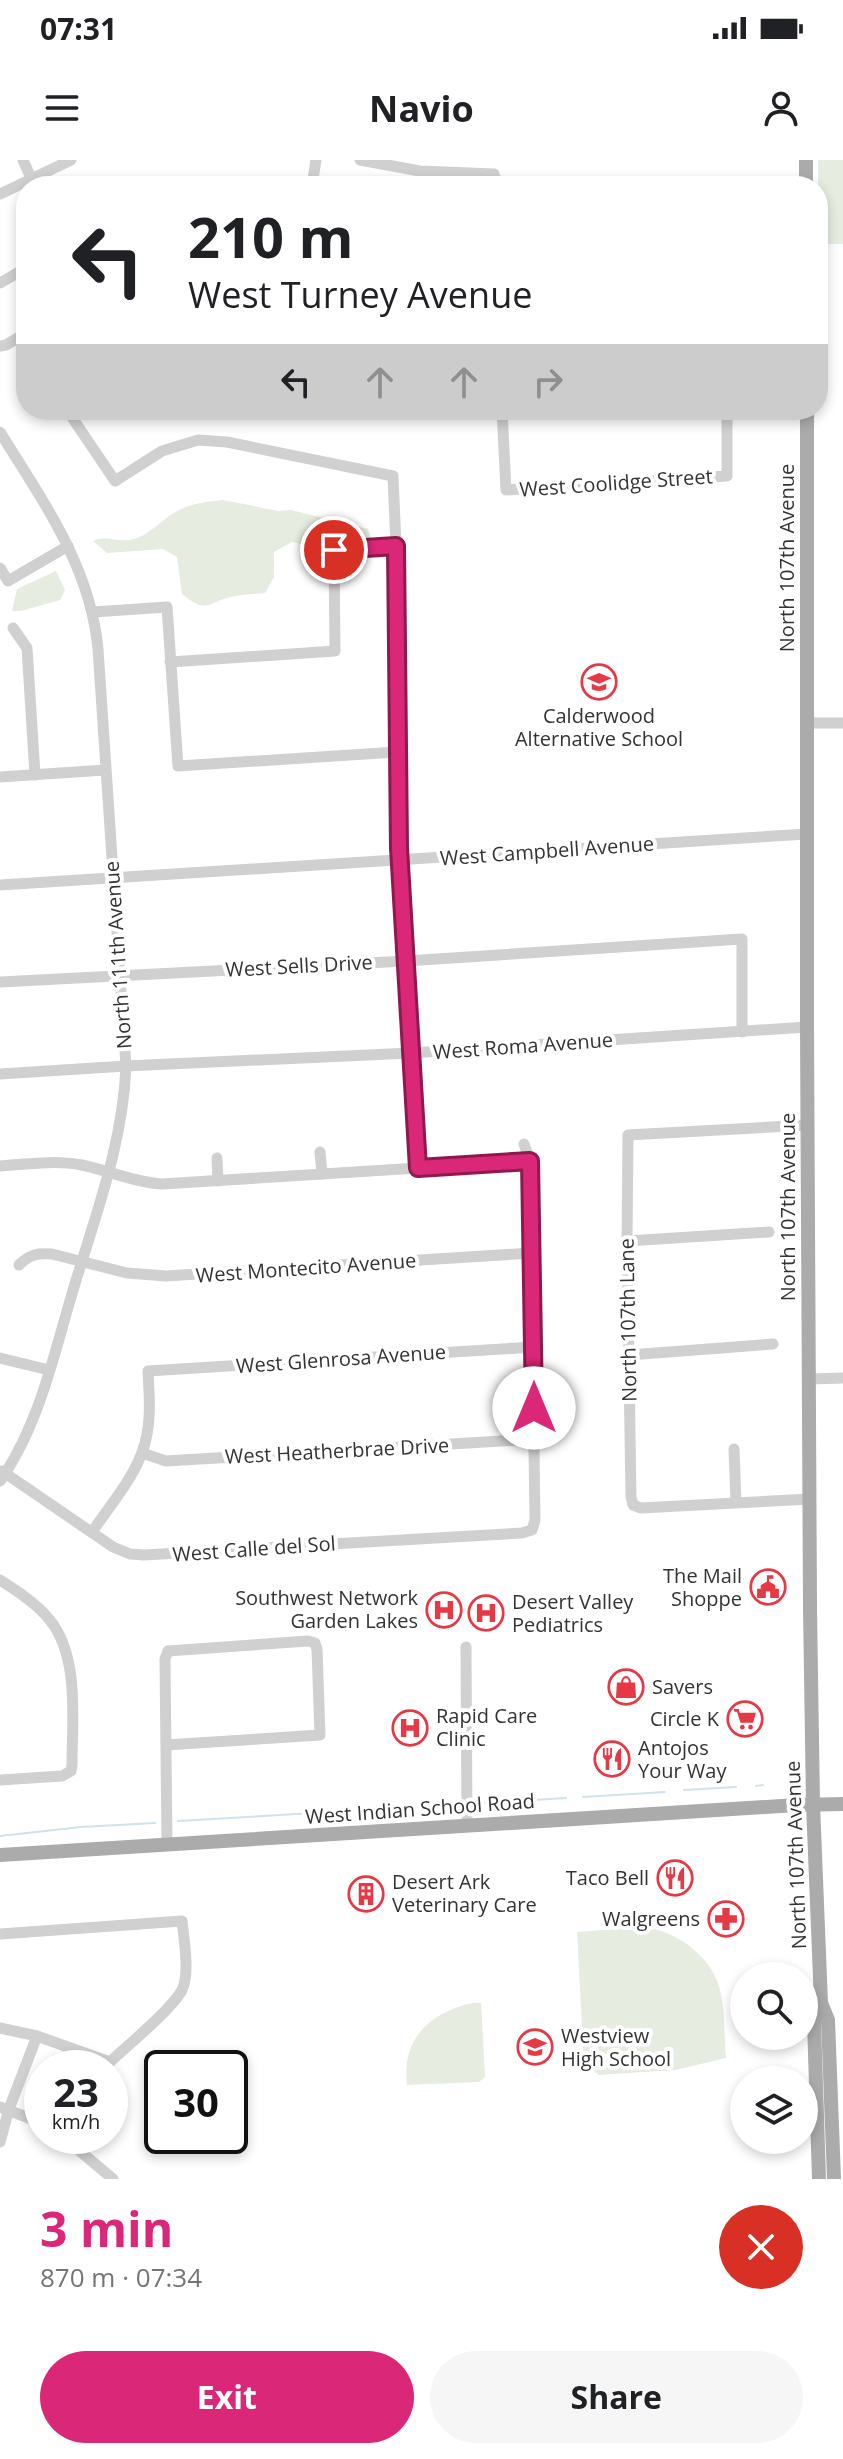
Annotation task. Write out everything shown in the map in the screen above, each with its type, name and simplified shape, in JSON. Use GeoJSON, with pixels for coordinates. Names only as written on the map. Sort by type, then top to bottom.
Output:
{"type":"FeatureCollection","features":[{"type":"Feature","properties":{"kind":"main road","name":"North 107th Avenue"},"geometry":{"type":"LineString","coordinates":[[807,420],[807,1027],[813,1804],[821,2003],[828,2020],[834,2179]]}},
{"type":"Feature","properties":{"kind":"main road","name":"West Indian School Road"},"geometry":{"type":"LineString","coordinates":[[0,1855],[843,1804]]}},
{"type":"Feature","properties":{"kind":"main road","name":"North 107th Avenue"},"geometry":{"type":"LineString","coordinates":[[819,2179],[814,2022],[821,2003]]}},
{"type":"Feature","properties":{"kind":"street"},"geometry":{"type":"LineString","coordinates":[[35,176],[71,160]]}},
{"type":"Feature","properties":{"kind":"street"},"geometry":{"type":"LineString","coordinates":[[360,160],[462,176]]}},
{"type":"Feature","properties":{"kind":"street"},"geometry":{"type":"LineString","coordinates":[[74,420],[115,481],[162,451],[198,440],[227,442],[393,476],[400,861],[418,1168]]}},
{"type":"Feature","properties":{"kind":"street","name":"West Coolidge Street"},"geometry":{"type":"LineString","coordinates":[[502,420],[506,490],[727,476],[727,420]]}},
{"type":"Feature","properties":{"kind":"street","name":"North 111th Avenue"},"geometry":{"type":"LineString","coordinates":[[0,432],[80,569],[93,612],[126,1066],[124,1101],[109,1173],[26,1437],[16,1458],[2,1475]]}},
{"type":"Feature","properties":{"kind":"street"},"geometry":{"type":"LineString","coordinates":[[0,568],[8,581],[68,546]]}},
{"type":"Feature","properties":{"kind":"street"},"geometry":{"type":"LineString","coordinates":[[170,662],[335,651],[334,550],[396,546]]}},
{"type":"Feature","properties":{"kind":"street"},"geometry":{"type":"LineString","coordinates":[[93,612],[167,607],[178,766],[397,752]]}},
{"type":"Feature","properties":{"kind":"street"},"geometry":{"type":"LineString","coordinates":[[13,628],[27,648],[35,775]]}},
{"type":"Feature","properties":{"kind":"street"},"geometry":{"type":"LineString","coordinates":[[806,723],[843,723]]}},
{"type":"Feature","properties":{"kind":"street"},"geometry":{"type":"LineString","coordinates":[[0,777],[105,770]]}},
{"type":"Feature","properties":{"kind":"street","name":"West Campbell Avenue"},"geometry":{"type":"LineString","coordinates":[[0,885],[807,834]]}},
{"type":"Feature","properties":{"kind":"street","name":"West Sells Drive"},"geometry":{"type":"LineString","coordinates":[[0,982],[406,961],[742,939],[742,1032]]}},
{"type":"Feature","properties":{"kind":"street","name":"West Roma Avenue"},"geometry":{"type":"LineString","coordinates":[[0,1074],[411,1053],[807,1027]]}},
{"type":"Feature","properties":{"kind":"street","name":"North 107th Lane"},"geometry":{"type":"LineString","coordinates":[[736,1502],[641,1508],[633,1505],[627,1241],[628,1135],[808,1125]]}},
{"type":"Feature","properties":{"kind":"street"},"geometry":{"type":"LineString","coordinates":[[524,1144],[530,1161],[534,1439]]}},
{"type":"Feature","properties":{"kind":"street"},"geometry":{"type":"LineString","coordinates":[[320,1152],[322,1174]]}},
{"type":"Feature","properties":{"kind":"street"},"geometry":{"type":"LineString","coordinates":[[217,1158],[218,1181]]}},
{"type":"Feature","properties":{"kind":"street"},"geometry":{"type":"LineString","coordinates":[[0,1166],[60,1162],[129,1180],[162,1184],[530,1161]]}},
{"type":"Feature","properties":{"kind":"street"},"geometry":{"type":"LineString","coordinates":[[627,1241],[769,1232]]}},
{"type":"Feature","properties":{"kind":"street","name":"West Montecito Avenue"},"geometry":{"type":"LineString","coordinates":[[19,1265],[28,1256],[40,1253],[138,1275],[166,1276],[532,1253]]}},
{"type":"Feature","properties":{"kind":"street"},"geometry":{"type":"LineString","coordinates":[[629,1355],[773,1344]]}},
{"type":"Feature","properties":{"kind":"street","name":"West Glenrosa Avenue"},"geometry":{"type":"LineString","coordinates":[[142,1453],[148,1431],[148,1371],[534,1347]]}},
{"type":"Feature","properties":{"kind":"street"},"geometry":{"type":"LineString","coordinates":[[0,1358],[49,1370]]}},
{"type":"Feature","properties":{"kind":"street"},"geometry":{"type":"LineString","coordinates":[[809,1379],[843,1378]]}},
{"type":"Feature","properties":{"kind":"street","name":"West Heatherbrae Drive"},"geometry":{"type":"LineString","coordinates":[[142,1453],[166,1461],[534,1439]]}},
{"type":"Feature","properties":{"kind":"street","name":"West Calle del Sol"},"geometry":{"type":"LineString","coordinates":[[2,1475],[113,1547],[130,1554],[506,1534],[532,1530],[535,1520],[534,1439]]}},
{"type":"Feature","properties":{"kind":"street"},"geometry":{"type":"LineString","coordinates":[[734,1449],[736,1502],[810,1499]]}},
{"type":"Feature","properties":{"kind":"street"},"geometry":{"type":"LineString","coordinates":[[92,1532],[131,1476],[142,1453]]}},
{"type":"Feature","properties":{"kind":"street"},"geometry":{"type":"LineString","coordinates":[[0,1580],[43,1612],[59,1632],[71,1672],[71,1771],[62,1776],[0,1780]]}},
{"type":"Feature","properties":{"kind":"street"},"geometry":{"type":"LineString","coordinates":[[59,1632],[70,1625]]}},
{"type":"Feature","properties":{"kind":"street"},"geometry":{"type":"LineString","coordinates":[[166,1745],[320,1735],[315,1643],[178,1648],[168,1651],[165,1659],[167,1845]]}},
{"type":"Feature","properties":{"kind":"street"},"geometry":{"type":"LineString","coordinates":[[466,1647],[467,1826]]}},
{"type":"Feature","properties":{"kind":"street"},"geometry":{"type":"LineString","coordinates":[[0,1934],[182,1921],[186,1962],[183,1989],[110,2062],[37,2036],[0,2028]]}},
{"type":"Feature","properties":{"kind":"street"},"geometry":{"type":"LineString","coordinates":[[0,2142],[4,2108],[37,2036]]}},
{"type":"Feature","properties":{"kind":"street"},"geometry":{"type":"LineString","coordinates":[[4,2108],[24,2116]]}},
{"type":"Feature","properties":{"kind":"street"},"geometry":{"type":"LineString","coordinates":[[83,2154],[113,2179]]}},
{"type":"Feature","properties":{"kind":"shaded area"},"geometry":{"type":"Polygon","coordinates":[[[818,160],[843,160],[843,244],[828,244],[828,176],[818,176],[818,160]]]}},
{"type":"Feature","properties":{"kind":"shaded area"},"geometry":{"type":"Polygon","coordinates":[[[223,500],[278,511],[291,510],[368,529],[371,539],[337,535],[314,547],[292,542],[274,552],[274,577],[265,593],[235,596],[207,605],[197,604],[182,594],[177,557],[163,549],[107,553],[93,541],[136,538],[186,507],[223,500]]]}},
{"type":"Feature","properties":{"kind":"shaded area"},"geometry":{"type":"Polygon","coordinates":[[[56,571],[65,590],[60,600],[12,611],[17,589],[56,571]]]}},
{"type":"Feature","properties":{"kind":"shaded area"},"geometry":{"type":"Polygon","coordinates":[[[644,1927],[670,1934],[682,1941],[711,1969],[722,2002],[726,2058],[675,2070],[599,2075],[584,2064],[577,1932],[644,1927]]]}},
{"type":"Feature","properties":{"kind":"shaded area"},"geometry":{"type":"Polygon","coordinates":[[[481,2003],[485,2077],[479,2082],[407,2085],[409,2054],[422,2030],[444,2013],[481,2003]]]}},
{"type":"Feature","properties":{"kind":"waterway"},"geometry":{"type":"LineString","coordinates":[[756,1786],[763,1785]]}},
{"type":"Feature","properties":{"kind":"waterway"},"geometry":{"type":"LineString","coordinates":[[684,1790],[736,1787]]}},
{"type":"Feature","properties":{"kind":"waterway"},"geometry":{"type":"LineString","coordinates":[[583,1797],[665,1792]]}},
{"type":"Feature","properties":{"kind":"waterway"},"geometry":{"type":"LineString","coordinates":[[481,1803],[566,1798]]}},
{"type":"Feature","properties":{"kind":"waterway"},"geometry":{"type":"LineString","coordinates":[[178,1821],[451,1805]]}},
{"type":"Feature","properties":{"kind":"waterway"},"geometry":{"type":"LineString","coordinates":[[0,1836],[155,1823]]}},
{"type":"Feature","properties":{"kind":"place","name":"Calderwood Alternative School"},"geometry":{"type":"Point","coordinates":[599,682]}},
{"type":"Feature","properties":{"kind":"place","name":"The Mail Shoppe"},"geometry":{"type":"Point","coordinates":[768,1587]}},
{"type":"Feature","properties":{"kind":"place","name":"Southwest Network Garden Lakes"},"geometry":{"type":"Point","coordinates":[444,1610]}},
{"type":"Feature","properties":{"kind":"place","name":"Desert Valley Pediatrics"},"geometry":{"type":"Point","coordinates":[486,1613]}},
{"type":"Feature","properties":{"kind":"place","name":"Savers"},"geometry":{"type":"Point","coordinates":[626,1687]}},
{"type":"Feature","properties":{"kind":"place","name":"Circle K"},"geometry":{"type":"Point","coordinates":[745,1719]}},
{"type":"Feature","properties":{"kind":"place","name":"Rapid Care Clinic"},"geometry":{"type":"Point","coordinates":[410,1728]}},
{"type":"Feature","properties":{"kind":"place","name":"Antojos Your Way"},"geometry":{"type":"Point","coordinates":[612,1759]}},
{"type":"Feature","properties":{"kind":"place","name":"Taco Bell"},"geometry":{"type":"Point","coordinates":[675,1878]}},
{"type":"Feature","properties":{"kind":"place","name":"Desert Ark Veterinary Care"},"geometry":{"type":"Point","coordinates":[366,1894]}},
{"type":"Feature","properties":{"kind":"place","name":"Walgreens"},"geometry":{"type":"Point","coordinates":[726,1919]}},
{"type":"Feature","properties":{"kind":"place","name":"Westview High School"},"geometry":{"type":"Point","coordinates":[535,2047]}},
{"type":"Feature","properties":{"kind":"route"},"geometry":{"type":"LineString","coordinates":[[334,550],[396,546],[399,848],[418,1168],[530,1161],[534,1408]]}}]}
